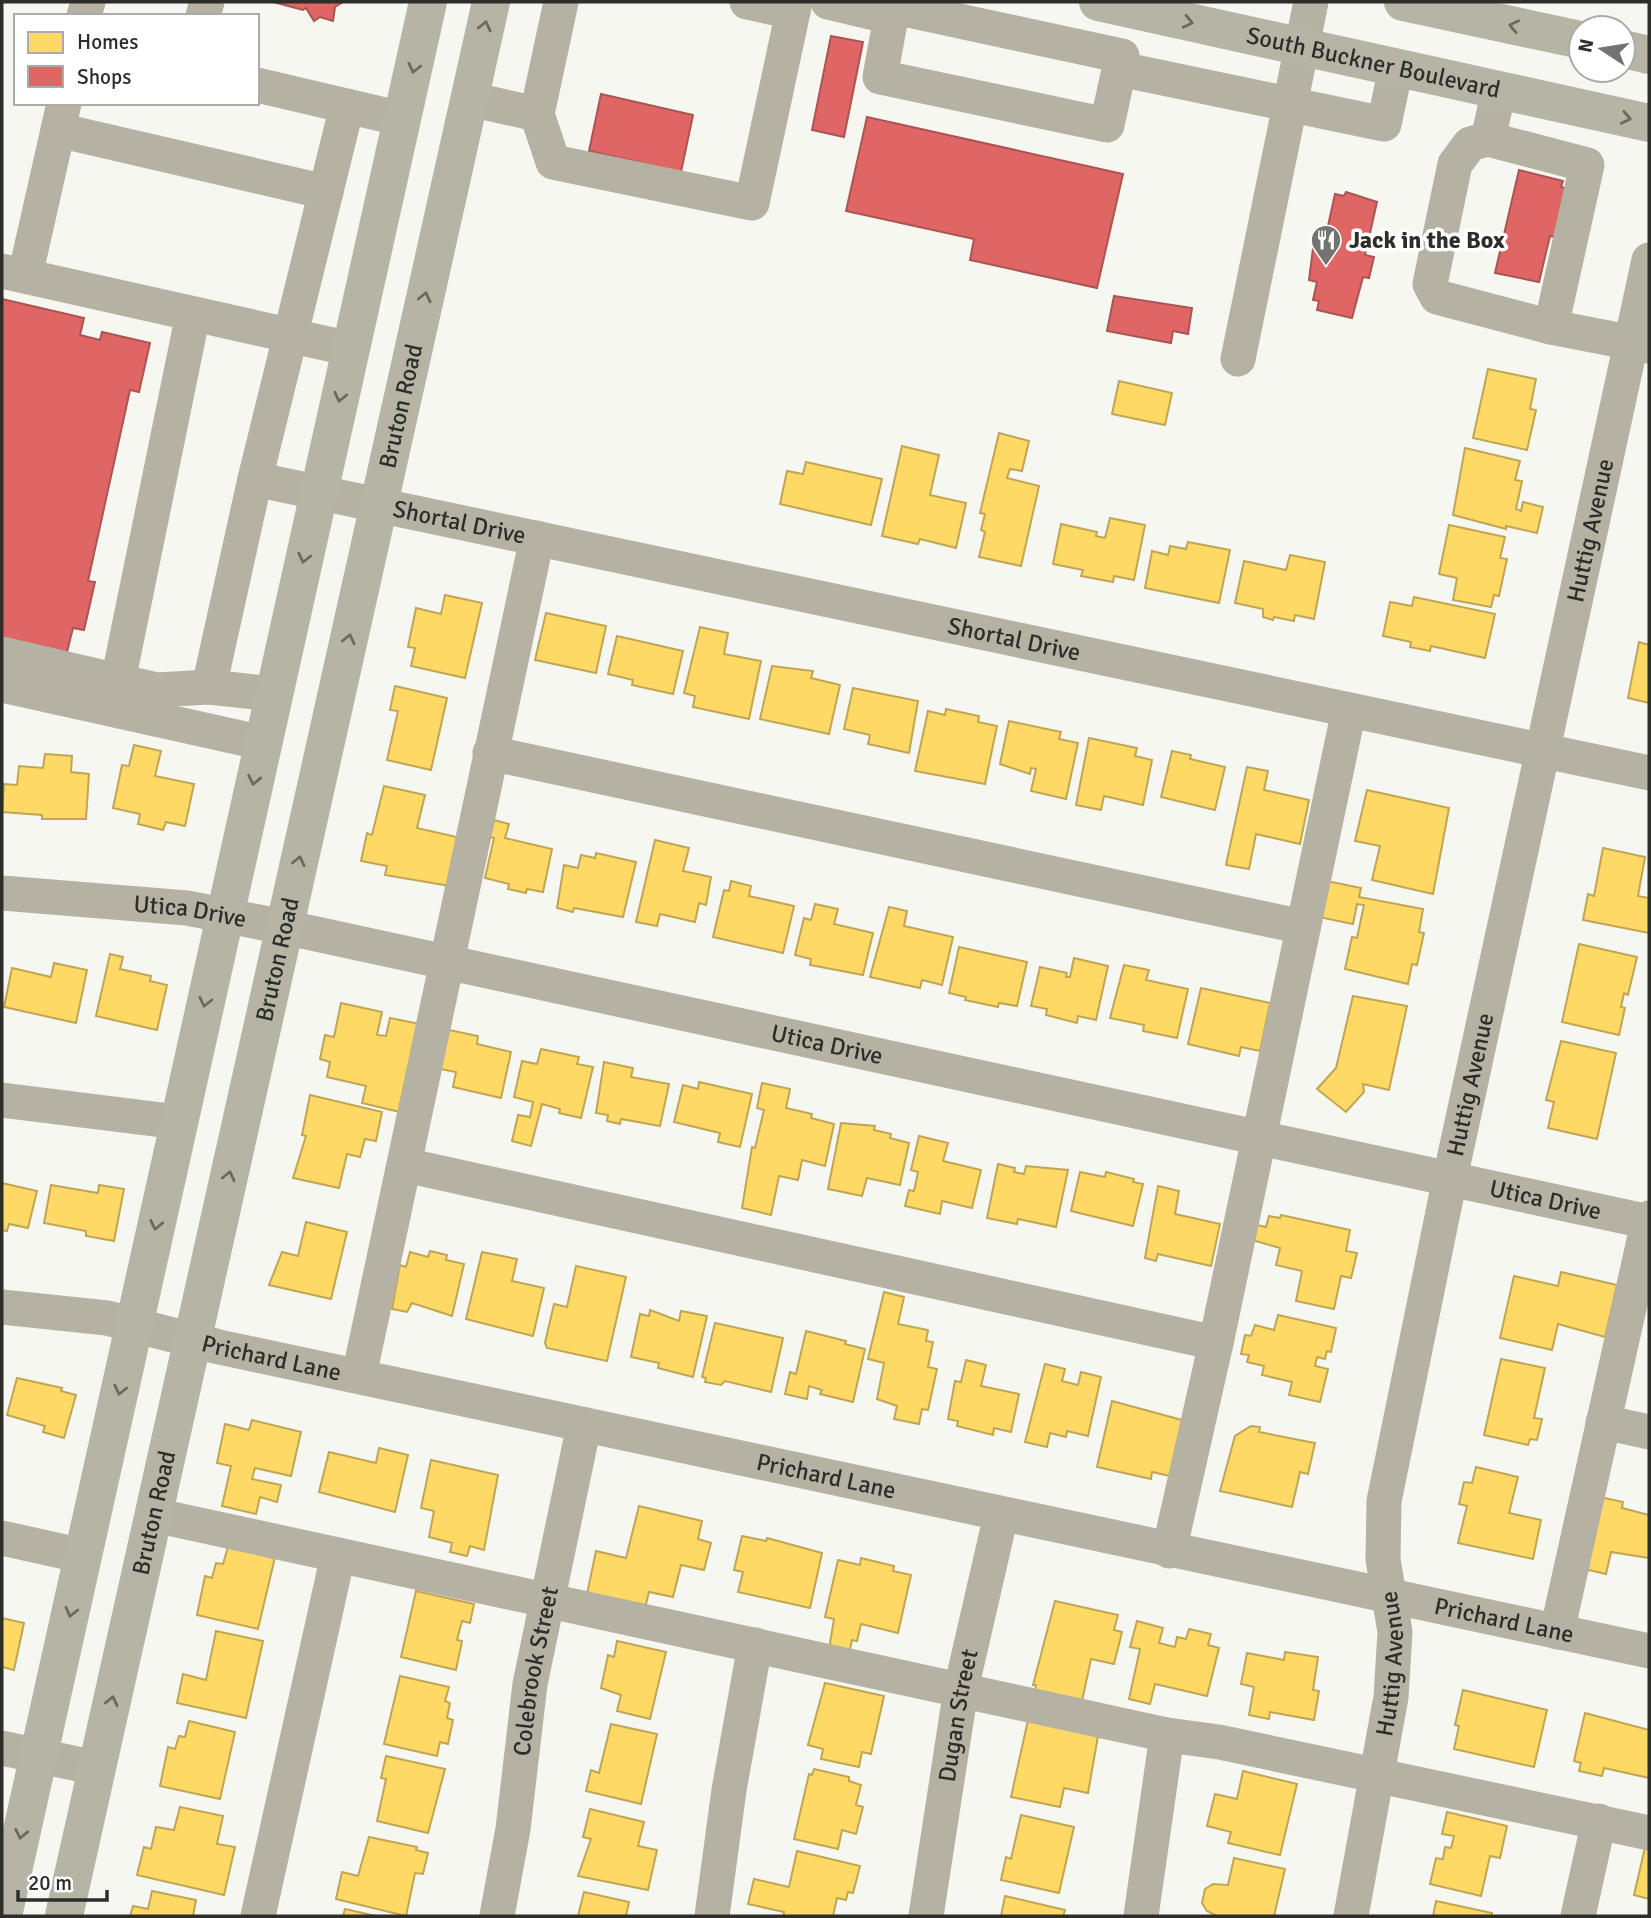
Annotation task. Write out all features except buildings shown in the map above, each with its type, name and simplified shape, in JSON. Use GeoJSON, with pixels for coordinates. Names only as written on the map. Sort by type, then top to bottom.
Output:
{"type":"FeatureCollection","features":[{"type":"Feature","properties":{"kind":"main road"},"geometry":{"type":"LineString","coordinates":[[3,1916],[428,2]]}},
{"type":"Feature","properties":{"kind":"main road","name":"Bruton Road"},"geometry":{"type":"LineString","coordinates":[[64,1916],[491,2]]}},
{"type":"Feature","properties":{"kind":"main road"},"geometry":{"type":"LineString","coordinates":[[1403,2],[1473,9],[1567,36]]}},
{"type":"Feature","properties":{"kind":"main road","name":"South Buckner Boulevard"},"geometry":{"type":"LineString","coordinates":[[1115,6],[1649,123]]}},
{"type":"Feature","properties":{"kind":"street"},"geometry":{"type":"LineString","coordinates":[[561,2],[537,114],[553,162],[752,204],[794,7],[747,2]]}},
{"type":"Feature","properties":{"kind":"street"},"geometry":{"type":"LineString","coordinates":[[828,2],[893,9],[1384,124],[1396,68]]}},
{"type":"Feature","properties":{"kind":"street"},"geometry":{"type":"LineString","coordinates":[[1238,359],[1311,2]]}},
{"type":"Feature","properties":{"kind":"street"},"geometry":{"type":"LineString","coordinates":[[893,9],[880,77],[1107,125],[1121,63],[1115,6]]}},
{"type":"Feature","properties":{"kind":"street"},"geometry":{"type":"LineString","coordinates":[[259,85],[402,119]]}},
{"type":"Feature","properties":{"kind":"street"},"geometry":{"type":"LineString","coordinates":[[1488,139],[1499,90]]}},
{"type":"Feature","properties":{"kind":"street"},"geometry":{"type":"LineString","coordinates":[[469,99],[537,114]]}},
{"type":"Feature","properties":{"kind":"street"},"geometry":{"type":"LineString","coordinates":[[209,687],[256,480],[347,106]]}},
{"type":"Feature","properties":{"kind":"street"},"geometry":{"type":"LineString","coordinates":[[1567,158],[1578,108]]}},
{"type":"Feature","properties":{"kind":"street"},"geometry":{"type":"LineString","coordinates":[[326,192],[61,116],[13,273],[351,349]]}},
{"type":"Feature","properties":{"kind":"street"},"geometry":{"type":"LineString","coordinates":[[1551,327],[1587,171],[1582,161],[1488,139],[1470,144],[1455,164],[1430,284],[1437,298],[1551,327],[1640,344]]}},
{"type":"Feature","properties":{"kind":"street","name":"Huttig Avenue"},"geometry":{"type":"LineString","coordinates":[[1351,1916],[1391,1696],[1395,1633],[1384,1559],[1384,1502],[1450,1178],[1544,751],[1640,344],[1649,260]]}},
{"type":"Feature","properties":{"kind":"street"},"geometry":{"type":"LineString","coordinates":[[118,681],[193,314]]}},
{"type":"Feature","properties":{"kind":"street","name":"Shortal Drive"},"geometry":{"type":"LineString","coordinates":[[256,480],[1649,773]]}},
{"type":"Feature","properties":{"kind":"street"},"geometry":{"type":"LineString","coordinates":[[359,1376],[537,538]]}},
{"type":"Feature","properties":{"kind":"street"},"geometry":{"type":"LineString","coordinates":[[2,654],[157,690],[209,687],[273,694]]}},
{"type":"Feature","properties":{"kind":"street"},"geometry":{"type":"LineString","coordinates":[[2,685],[263,743]]}},
{"type":"Feature","properties":{"kind":"street"},"geometry":{"type":"LineString","coordinates":[[1169,1550],[1216,1343],[1349,710]]}},
{"type":"Feature","properties":{"kind":"street"},"geometry":{"type":"LineString","coordinates":[[490,753],[1303,926]]}},
{"type":"Feature","properties":{"kind":"street","name":"Utica Drive"},"geometry":{"type":"LineString","coordinates":[[2,893],[187,908],[225,915],[446,960],[1649,1221]]}},
{"type":"Feature","properties":{"kind":"street"},"geometry":{"type":"LineString","coordinates":[[2,1100],[178,1122]]}},
{"type":"Feature","properties":{"kind":"street"},"geometry":{"type":"LineString","coordinates":[[405,1165],[1216,1343]]}},
{"type":"Feature","properties":{"kind":"street"},"geometry":{"type":"LineString","coordinates":[[1557,1632],[1649,1221]]}},
{"type":"Feature","properties":{"kind":"street","name":"Prichard Lane"},"geometry":{"type":"LineString","coordinates":[[2,1307],[107,1318],[193,1338],[219,1347],[1649,1651]]}},
{"type":"Feature","properties":{"kind":"street"},"geometry":{"type":"LineString","coordinates":[[1603,1422],[1649,1432]]}},
{"type":"Feature","properties":{"kind":"street","name":"Colebrook Street"},"geometry":{"type":"LineString","coordinates":[[496,1916],[513,1829],[530,1684],[584,1425]]}},
{"type":"Feature","properties":{"kind":"street"},"geometry":{"type":"LineString","coordinates":[[153,1515],[1167,1735],[1219,1742],[1649,1833]]}},
{"type":"Feature","properties":{"kind":"street","name":"Dugan Street"},"geometry":{"type":"LineString","coordinates":[[926,1916],[961,1689],[1001,1515]]}},
{"type":"Feature","properties":{"kind":"street"},"geometry":{"type":"LineString","coordinates":[[2,1538],[83,1556]]}},
{"type":"Feature","properties":{"kind":"street"},"geometry":{"type":"LineString","coordinates":[[258,1916],[338,1555]]}},
{"type":"Feature","properties":{"kind":"street"},"geometry":{"type":"LineString","coordinates":[[712,1916],[729,1790],[755,1645]]}},
{"type":"Feature","properties":{"kind":"street"},"geometry":{"type":"LineString","coordinates":[[1141,1916],[1167,1735]]}},
{"type":"Feature","properties":{"kind":"street"},"geometry":{"type":"LineString","coordinates":[[2,1748],[97,1768]]}},
{"type":"Feature","properties":{"kind":"street"},"geometry":{"type":"LineString","coordinates":[[1578,1916],[1599,1822]]}},
{"type":"Feature","properties":{"kind":"place","name":"Jack in the Box"},"geometry":{"type":"Point","coordinates":[1326,267]}}]}
